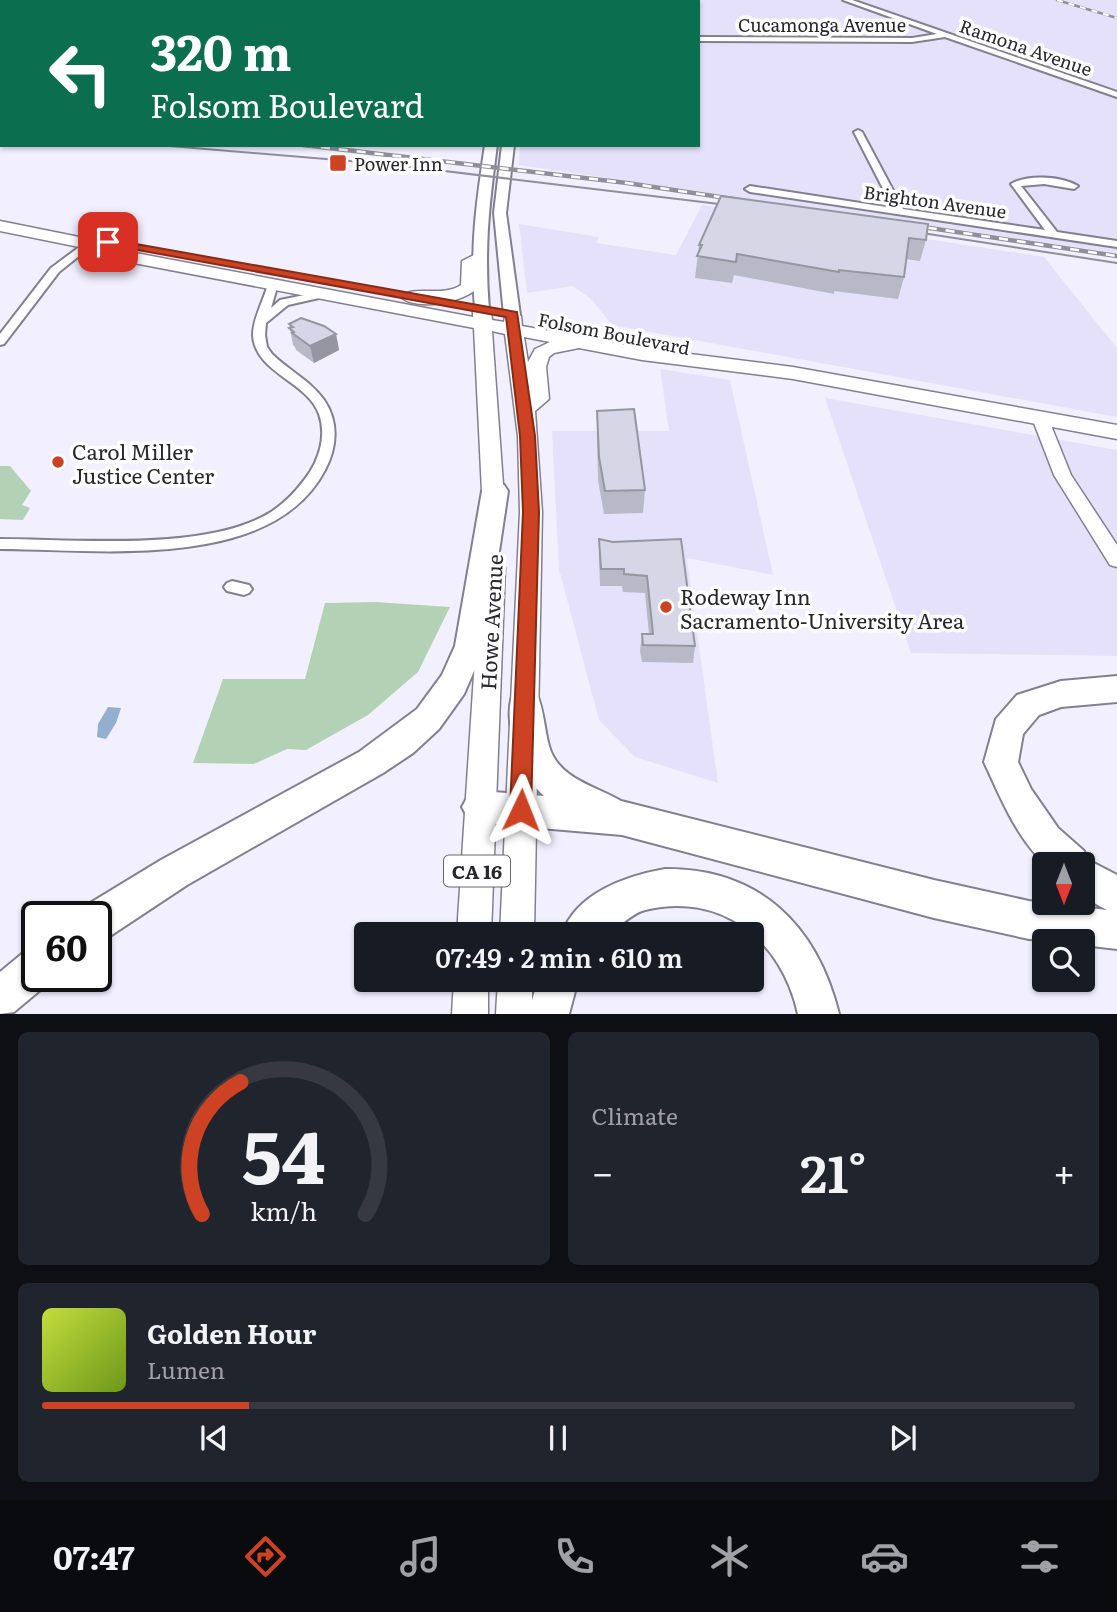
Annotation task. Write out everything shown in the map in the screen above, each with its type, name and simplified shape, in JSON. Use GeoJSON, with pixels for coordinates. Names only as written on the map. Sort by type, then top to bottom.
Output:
{"type":"FeatureCollection","features":[{"type":"Feature","properties":{"kind":"highway"},"geometry":{"type":"LineString","coordinates":[[112,911],[146,889],[381,757],[427,719],[449,692],[464,665],[470,646],[495,491]]}},
{"type":"Feature","properties":{"kind":"highway"},"geometry":{"type":"LineString","coordinates":[[1057,852],[1045,841],[1019,800],[1001,762],[1008,729],[1028,705],[1061,694],[1117,689]]}},
{"type":"Feature","properties":{"kind":"highway"},"geometry":{"type":"LineString","coordinates":[[525,702],[531,745],[536,762],[543,773],[563,790],[622,818]]}},
{"type":"Feature","properties":{"kind":"highway"},"geometry":{"type":"LineString","coordinates":[[480,807],[622,818],[934,900],[1029,920],[1117,930]]}},
{"type":"Feature","properties":{"kind":"highway"},"geometry":{"type":"LineString","coordinates":[[1096,883],[1117,895]]}},
{"type":"Feature","properties":{"kind":"highway"},"geometry":{"type":"LineString","coordinates":[[592,922],[606,907],[636,892],[661,887],[717,893],[759,914],[793,950],[820,1013]]}},
{"type":"Feature","properties":{"kind":"highway"},"geometry":{"type":"LineString","coordinates":[[0,998],[21,980]]}},
{"type":"Feature","properties":{"kind":"highway"},"geometry":{"type":"LineString","coordinates":[[548,1013],[554,992]]}},
{"type":"Feature","properties":{"kind":"main road"},"geometry":{"type":"LineString","coordinates":[[482,317],[478,258],[481,213],[491,147]]}},
{"type":"Feature","properties":{"kind":"main road"},"geometry":{"type":"LineString","coordinates":[[508,147],[500,213],[513,322]]}},
{"type":"Feature","properties":{"kind":"main road","name":"Folsom Boulevard"},"geometry":{"type":"LineString","coordinates":[[0,226],[89,244],[108,242],[410,297],[482,317]]}},
{"type":"Feature","properties":{"kind":"main road","name":"Folsom Boulevard"},"geometry":{"type":"LineString","coordinates":[[89,244],[97,251],[324,294],[698,349],[721,363]]}},
{"type":"Feature","properties":{"kind":"main road"},"geometry":{"type":"LineString","coordinates":[[410,297],[446,297],[463,293],[470,287],[470,261],[478,258]]}},
{"type":"Feature","properties":{"kind":"main road","name":"Howe Avenue"},"geometry":{"type":"LineString","coordinates":[[475,922],[493,579],[495,491],[482,317]]}},
{"type":"Feature","properties":{"kind":"main road","name":"Folsom Boulevard"},"geometry":{"type":"LineString","coordinates":[[513,322],[599,346],[690,362],[721,363],[851,383],[1117,432]]}},
{"type":"Feature","properties":{"kind":"main road","name":"Howe Avenue"},"geometry":{"type":"LineString","coordinates":[[513,322],[524,408],[531,512],[517,922]]}},
{"type":"Feature","properties":{"kind":"main road"},"geometry":{"type":"LineString","coordinates":[[524,408],[540,398],[535,362],[539,355],[557,345],[599,346]]}},
{"type":"Feature","properties":{"kind":"main road"},"geometry":{"type":"LineString","coordinates":[[470,1013],[471,992]]}},
{"type":"Feature","properties":{"kind":"main road"},"geometry":{"type":"LineString","coordinates":[[514,1013],[515,992]]}},
{"type":"Feature","properties":{"kind":"street","name":"Ramona Avenue"},"geometry":{"type":"LineString","coordinates":[[846,0],[1117,95]]}},
{"type":"Feature","properties":{"kind":"street","name":"Cucamonga Avenue"},"geometry":{"type":"LineString","coordinates":[[700,39],[912,40],[946,35]]}},
{"type":"Feature","properties":{"kind":"street"},"geometry":{"type":"LineString","coordinates":[[858,132],[900,212]]}},
{"type":"Feature","properties":{"kind":"street"},"geometry":{"type":"LineString","coordinates":[[1054,235],[1015,184],[1056,181],[1074,186]]}},
{"type":"Feature","properties":{"kind":"street","name":"Brighton Avenue"},"geometry":{"type":"LineString","coordinates":[[750,189],[1117,244]]}},
{"type":"Feature","properties":{"kind":"street"},"geometry":{"type":"LineString","coordinates":[[0,342],[55,270],[89,244]]}},
{"type":"Feature","properties":{"kind":"street"},"geometry":{"type":"LineString","coordinates":[[0,544],[184,544],[212,540],[244,530],[289,504],[318,470],[327,449],[329,428],[327,416],[317,397],[266,355],[260,342],[260,324],[273,284]]}},
{"type":"Feature","properties":{"kind":"street"},"geometry":{"type":"LineString","coordinates":[[260,324],[284,302],[324,294]]}},
{"type":"Feature","properties":{"kind":"street"},"geometry":{"type":"LineString","coordinates":[[1040,418],[1047,447],[1057,467],[1117,560]]}},
{"type":"Feature","properties":{"kind":"shaded area"},"geometry":{"type":"Polygon","coordinates":[[[700,0],[1117,0],[1117,253],[519,165],[520,147],[700,147],[700,0]]]}},
{"type":"Feature","properties":{"kind":"shaded area"},"geometry":{"type":"Polygon","coordinates":[[[702,205],[1044,257],[1117,348],[1117,417],[612,325],[591,299],[573,286],[527,293],[519,224],[599,237],[596,243],[676,255],[702,205]]]}},
{"type":"Feature","properties":{"kind":"shaded area"},"geometry":{"type":"Polygon","coordinates":[[[660,369],[730,380],[773,575],[687,558],[695,619],[699,619],[701,631],[697,632],[718,783],[635,757],[599,720],[559,569],[552,431],[669,431],[660,369]]]}},
{"type":"Feature","properties":{"kind":"shaded area"},"geometry":{"type":"Polygon","coordinates":[[[825,398],[1117,450],[1117,656],[911,653],[825,398]]]}},
{"type":"Feature","properties":{"kind":"green space"},"geometry":{"type":"Polygon","coordinates":[[[0,466],[10,466],[31,491],[22,505],[30,508],[23,520],[0,519],[0,466]]]}},
{"type":"Feature","properties":{"kind":"green space"},"geometry":{"type":"Polygon","coordinates":[[[375,602],[450,607],[418,672],[368,715],[306,750],[287,749],[254,764],[193,763],[223,679],[305,679],[325,603],[375,602]]]}},
{"type":"Feature","properties":{"kind":"water"},"geometry":{"type":"Polygon","coordinates":[[[108,707],[121,708],[106,739],[97,737],[98,724],[108,707]]]}},
{"type":"Feature","properties":{"kind":"building"},"geometry":{"type":"Polygon","coordinates":[[[721,196],[928,224],[926,240],[909,238],[904,277],[839,272],[737,254],[736,262],[697,256],[702,245],[699,245],[721,196]]]}},
{"type":"Feature","properties":{"kind":"building"},"geometry":{"type":"Polygon","coordinates":[[[301,318],[324,326],[336,334],[310,346],[289,328],[293,327],[289,324],[301,318]]]}},
{"type":"Feature","properties":{"kind":"building"},"geometry":{"type":"Polygon","coordinates":[[[634,409],[645,490],[605,491],[599,457],[597,411],[634,409]]]}},
{"type":"Feature","properties":{"kind":"building","name":"Rodeway Inn Sacramento-University Area"},"geometry":{"type":"Polygon","coordinates":[[[599,539],[613,542],[681,539],[695,646],[643,645],[642,634],[653,634],[647,576],[624,574],[624,569],[601,569],[599,539]]]}},
{"type":"Feature","properties":{"kind":"tram line"},"geometry":{"type":"LineString","coordinates":[[182,147],[386,164],[736,206]]}},
{"type":"Feature","properties":{"kind":"tram line"},"geometry":{"type":"LineString","coordinates":[[909,231],[1117,263]]}},
{"type":"Feature","properties":{"kind":"railway"},"geometry":{"type":"LineString","coordinates":[[1057,0],[1117,18]]}},
{"type":"Feature","properties":{"kind":"railway"},"geometry":{"type":"LineString","coordinates":[[320,147],[627,183],[740,200]]}},
{"type":"Feature","properties":{"kind":"railway"},"geometry":{"type":"LineString","coordinates":[[910,225],[1117,256]]}},
{"type":"Feature","properties":{"kind":"place","name":"Power Inn"},"geometry":{"type":"Point","coordinates":[338,163]}},
{"type":"Feature","properties":{"kind":"place","name":"Carol Miller Justice Center"},"geometry":{"type":"Point","coordinates":[58,462]}},
{"type":"Feature","properties":{"kind":"place","name":"Rodeway Inn Sacramento-University Area"},"geometry":{"type":"Point","coordinates":[666,607]}},
{"type":"Feature","properties":{"kind":"route"},"geometry":{"type":"LineString","coordinates":[[108,242],[512,314],[528,436],[531,512],[521,810]]}}]}
